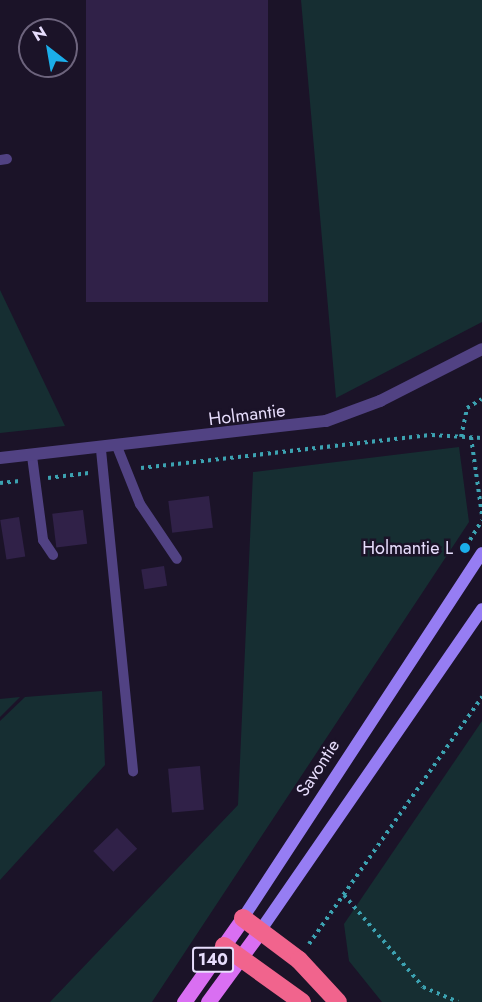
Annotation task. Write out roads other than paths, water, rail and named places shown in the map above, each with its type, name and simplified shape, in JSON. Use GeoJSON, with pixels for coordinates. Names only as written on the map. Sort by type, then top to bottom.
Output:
{"type":"FeatureCollection","features":[{"type":"Feature","properties":{"kind":"highway"},"geometry":{"type":"LineString","coordinates":[[243,918],[299,960],[338,1002]]}},
{"type":"Feature","properties":{"kind":"highway"},"geometry":{"type":"LineString","coordinates":[[224,945],[302,1002]]}},
{"type":"Feature","properties":{"kind":"main road","name":"Savontie"},"geometry":{"type":"LineString","coordinates":[[184,1002],[243,918],[482,553]]}},
{"type":"Feature","properties":{"kind":"main road","name":"140"},"geometry":{"type":"LineString","coordinates":[[208,1002],[260,931],[482,609]]}},
{"type":"Feature","properties":{"kind":"street","name":"Holmantie"},"geometry":{"type":"LineString","coordinates":[[0,458],[118,449],[326,421],[380,401],[482,349]]}},
{"type":"Feature","properties":{"kind":"lane"},"geometry":{"type":"LineString","coordinates":[[118,449],[140,504],[177,559]]}},
{"type":"Feature","properties":{"kind":"lane"},"geometry":{"type":"LineString","coordinates":[[100,450],[133,771]]}},
{"type":"Feature","properties":{"kind":"lane"},"geometry":{"type":"LineString","coordinates":[[32,456],[42,540],[52,555]]}},
{"type":"Feature","properties":{"kind":"place","name":"Holmantie L"},"geometry":{"type":"Point","coordinates":[465,548]}}]}
